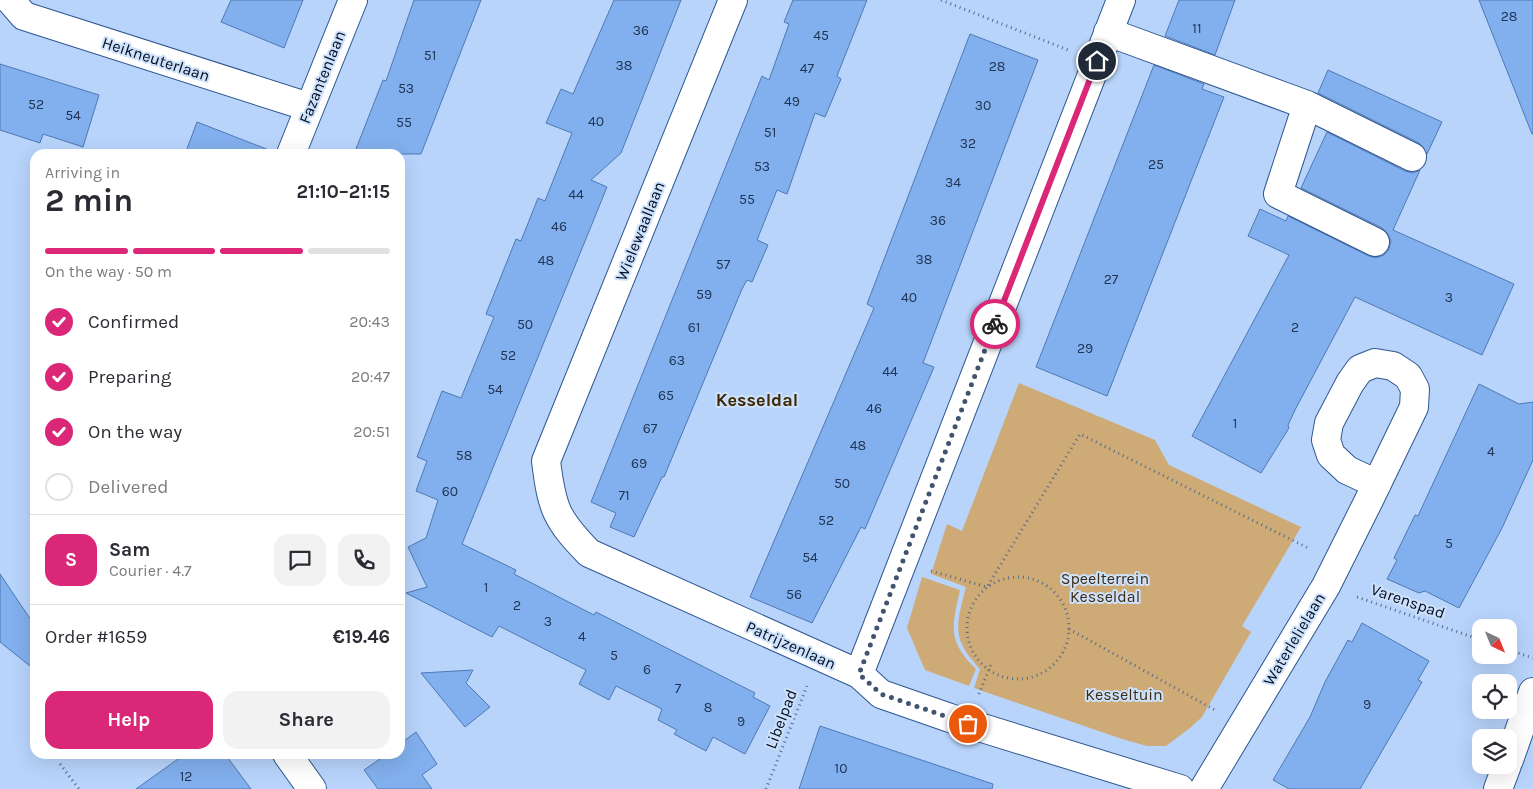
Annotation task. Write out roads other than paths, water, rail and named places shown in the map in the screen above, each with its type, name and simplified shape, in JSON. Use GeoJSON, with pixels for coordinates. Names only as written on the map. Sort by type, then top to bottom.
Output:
{"type":"FeatureCollection","features":[{"type":"Feature","properties":{"kind":"street","name":"Heikneuterlaan"},"geometry":{"type":"LineString","coordinates":[[10,0],[24,16],[309,107]]}},
{"type":"Feature","properties":{"kind":"street","name":"Fazantenlaan"},"geometry":{"type":"LineString","coordinates":[[293,149],[353,0]]}},
{"type":"Feature","properties":{"kind":"street","name":"Wielewaallaan"},"geometry":{"type":"LineString","coordinates":[[546,461],[733,0]]}},
{"type":"Feature","properties":{"kind":"street"},"geometry":{"type":"LineString","coordinates":[[859,674],[1121,0]]}},
{"type":"Feature","properties":{"kind":"street"},"geometry":{"type":"LineString","coordinates":[[1108,32],[1307,105],[1412,157]]}},
{"type":"Feature","properties":{"kind":"street"},"geometry":{"type":"LineString","coordinates":[[1307,105],[1278,194],[1375,242]]}},
{"type":"Feature","properties":{"kind":"street","name":"Patrijzenlaan"},"geometry":{"type":"LineString","coordinates":[[546,461],[554,506],[564,527],[589,553],[859,674],[881,694],[950,718],[1180,789]]}},
{"type":"Feature","properties":{"kind":"street","name":"Waterlelielaan"},"geometry":{"type":"LineString","coordinates":[[1204,789],[1331,574],[1376,484]]}},
{"type":"Feature","properties":{"kind":"street"},"geometry":{"type":"LineString","coordinates":[[1517,737],[1533,692]]}},
{"type":"Feature","properties":{"kind":"street"},"geometry":{"type":"LineString","coordinates":[[291,759],[312,789]]}},
{"type":"Feature","properties":{"kind":"street"},"geometry":{"type":"LineString","coordinates":[[1498,789],[1504,774]]}},
{"type":"Feature","properties":{"kind":"district","name":"Kesseldal"},"geometry":{"type":"Point","coordinates":[757,400]}},
{"type":"Feature","properties":{"kind":"park label","name":"Speelterrein Kesseldal"},"geometry":{"type":"Point","coordinates":[1105,587]}},
{"type":"Feature","properties":{"kind":"park label","name":"Kesseltuin"},"geometry":{"type":"Point","coordinates":[1124,694]}}]}
